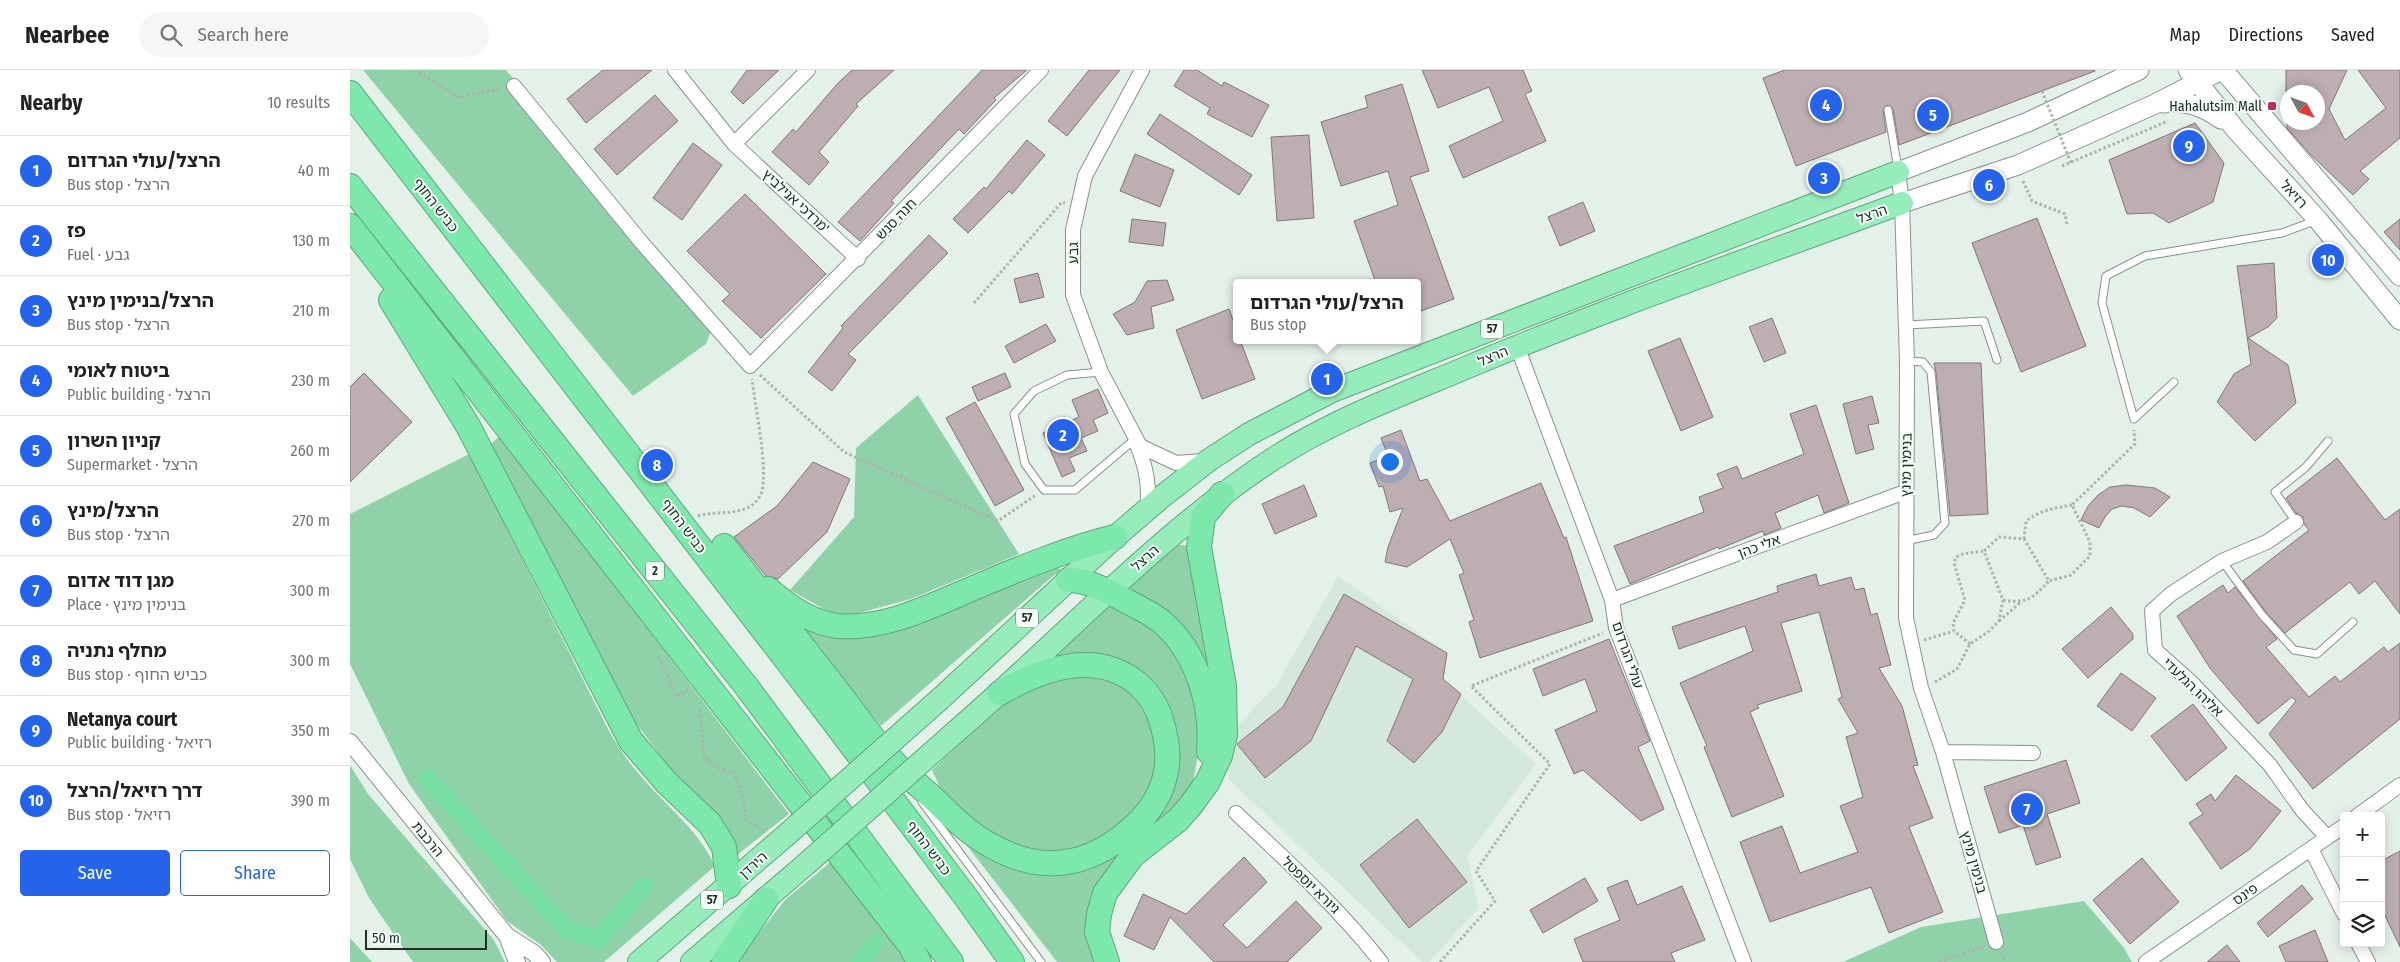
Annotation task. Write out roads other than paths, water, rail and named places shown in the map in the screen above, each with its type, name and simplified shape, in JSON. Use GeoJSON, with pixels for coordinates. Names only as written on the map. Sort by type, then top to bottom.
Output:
{"type":"FeatureCollection","features":[{"type":"Feature","properties":{"kind":"highway","name":"כביש החוף"},"geometry":{"type":"LineString","coordinates":[[350,93],[634,461],[947,872],[1012,962]]}},
{"type":"Feature","properties":{"kind":"highway","name":"הרצל"},"geometry":{"type":"LineString","coordinates":[[843,785],[940,699],[1115,537],[1209,460],[1249,434],[1332,391],[1898,172]]}},
{"type":"Feature","properties":{"kind":"highway","name":"2"},"geometry":{"type":"LineString","coordinates":[[350,186],[746,686],[951,962]]}},
{"type":"Feature","properties":{"kind":"highway","name":"הרצל"},"geometry":{"type":"LineString","coordinates":[[766,899],[1000,693],[1173,532],[1222,494],[1275,458],[1346,418],[1517,346],[1902,203]]}},
{"type":"Feature","properties":{"kind":"highway"},"geometry":{"type":"LineString","coordinates":[[350,226],[704,678],[917,956]]}},
{"type":"Feature","properties":{"kind":"highway"},"geometry":{"type":"LineString","coordinates":[[350,233],[468,426],[631,741],[666,782],[710,824],[724,847],[730,886]]}},
{"type":"Feature","properties":{"kind":"highway"},"geometry":{"type":"LineString","coordinates":[[634,461],[774,594],[816,622],[836,626],[857,626],[883,622],[918,611],[1062,553],[1115,537]]}},
{"type":"Feature","properties":{"kind":"highway"},"geometry":{"type":"LineString","coordinates":[[1107,962],[1097,932],[1099,914],[1105,893],[1133,856],[1178,820],[1191,805],[1207,783],[1220,756],[1225,735],[1224,686],[1199,546],[1203,517],[1222,494]]}},
{"type":"Feature","properties":{"kind":"highway"},"geometry":{"type":"LineString","coordinates":[[724,546],[887,754],[964,828],[990,845],[1013,856],[1037,863],[1058,864],[1081,860],[1104,850],[1136,825],[1157,798],[1167,766],[1167,744],[1159,712],[1141,687],[1115,670],[1079,664],[1039,674],[1000,693]]}},
{"type":"Feature","properties":{"kind":"highway"},"geometry":{"type":"LineString","coordinates":[[1068,580],[1088,583],[1162,622],[1189,654],[1205,699],[1210,743],[1202,787],[1191,805]]}},
{"type":"Feature","properties":{"kind":"highway","name":"הירדן"},"geometry":{"type":"LineString","coordinates":[[639,962],[730,886],[775,836],[843,785]]}},
{"type":"Feature","properties":{"kind":"highway"},"geometry":{"type":"LineString","coordinates":[[724,962],[766,899]]}},
{"type":"Feature","properties":{"kind":"highway","name":"57"},"geometry":{"type":"LineString","coordinates":[[692,962],[766,899]]}},
{"type":"Feature","properties":{"kind":"main road"},"geometry":{"type":"LineString","coordinates":[[2103,86],[2119,70]]}},
{"type":"Feature","properties":{"kind":"main road","name":"הרצל"},"geometry":{"type":"LineString","coordinates":[[1898,172],[2028,122],[2138,70]]}},
{"type":"Feature","properties":{"kind":"main road","name":"הרצל"},"geometry":{"type":"LineString","coordinates":[[1902,203],[2018,165],[2155,104],[2192,76],[2222,70]]}},
{"type":"Feature","properties":{"kind":"main road","name":"רזיאל"},"geometry":{"type":"LineString","coordinates":[[2222,70],[2400,276]]}},
{"type":"Feature","properties":{"kind":"main road"},"geometry":{"type":"LineString","coordinates":[[2241,70],[2241,84],[2246,96]]}},
{"type":"Feature","properties":{"kind":"main road","name":"רזיאל"},"geometry":{"type":"LineString","coordinates":[[2192,76],[2236,130],[2318,220],[2400,320]]}},
{"type":"Feature","properties":{"kind":"main road"},"geometry":{"type":"LineString","coordinates":[[2155,104],[2190,103],[2208,110],[2236,130]]}},
{"type":"Feature","properties":{"kind":"street","name":"מרדכי אנילביץ'"},"geometry":{"type":"LineString","coordinates":[[675,70],[734,144],[858,259]]}},
{"type":"Feature","properties":{"kind":"street"},"geometry":{"type":"LineString","coordinates":[[734,144],[808,70]]}},
{"type":"Feature","properties":{"kind":"street","name":"חנה סנש"},"geometry":{"type":"LineString","coordinates":[[514,86],[642,243],[750,366],[858,259],[1040,70]]}},
{"type":"Feature","properties":{"kind":"street","name":"גבע"},"geometry":{"type":"LineString","coordinates":[[1142,70],[1085,176],[1073,230],[1073,295],[1101,372],[1135,439],[1147,475],[1149,491],[1147,510]]}},
{"type":"Feature","properties":{"kind":"street","name":"בנימין מינץ"},"geometry":{"type":"LineString","coordinates":[[1898,172],[1902,203],[1907,361],[1906,618],[1921,688],[1943,752],[1996,942]]}},
{"type":"Feature","properties":{"kind":"street","name":"עולי הגרדום"},"geometry":{"type":"LineString","coordinates":[[1517,346],[1612,600],[1616,628],[1744,962]]}},
{"type":"Feature","properties":{"kind":"street","name":"גבע"},"geometry":{"type":"LineString","coordinates":[[1135,439],[1140,446],[1176,463],[1209,460]]}},
{"type":"Feature","properties":{"kind":"street","name":"אלי כהן"},"geometry":{"type":"LineString","coordinates":[[1612,600],[1905,492]]}},
{"type":"Feature","properties":{"kind":"street","name":"אליהו הגלעדי"},"geometry":{"type":"LineString","coordinates":[[2296,522],[2267,542],[2222,561],[2171,594],[2152,611],[2155,650],[2192,683],[2270,765],[2302,810],[2328,837]]}},
{"type":"Feature","properties":{"kind":"street","name":"הרכבת"},"geometry":{"type":"LineString","coordinates":[[350,742],[507,936],[518,962]]}},
{"type":"Feature","properties":{"kind":"street"},"geometry":{"type":"LineString","coordinates":[[1943,752],[2033,753]]}},
{"type":"Feature","properties":{"kind":"street"},"geometry":{"type":"LineString","coordinates":[[2363,812],[2400,785]]}},
{"type":"Feature","properties":{"kind":"street","name":"גיורא יוספטל"},"geometry":{"type":"LineString","coordinates":[[1236,814],[1317,889],[1353,927],[1380,962]]}},
{"type":"Feature","properties":{"kind":"street","name":"פינס"},"geometry":{"type":"LineString","coordinates":[[2146,962],[2340,829]]}},
{"type":"Feature","properties":{"kind":"street"},"geometry":{"type":"LineString","coordinates":[[2311,849],[2340,906]]}},
{"type":"Feature","properties":{"kind":"street","name":"הרכבת"},"geometry":{"type":"LineString","coordinates":[[507,936],[534,953],[542,962]]}},
{"type":"Feature","properties":{"kind":"street"},"geometry":{"type":"LineString","coordinates":[[2360,947],[2368,962]]}},
{"type":"Feature","properties":{"kind":"lane"},"geometry":{"type":"LineString","coordinates":[[1888,110],[1898,172]]}},
{"type":"Feature","properties":{"kind":"lane"},"geometry":{"type":"LineString","coordinates":[[2174,382],[2134,419],[2102,303],[2106,276],[2145,256],[2282,233],[2318,220]]}},
{"type":"Feature","properties":{"kind":"lane"},"geometry":{"type":"LineString","coordinates":[[1906,325],[1984,321],[1997,360]]}},
{"type":"Feature","properties":{"kind":"lane"},"geometry":{"type":"LineString","coordinates":[[1905,541],[1934,535],[1945,523],[1931,372],[1923,362],[1907,361]]}},
{"type":"Feature","properties":{"kind":"lane"},"geometry":{"type":"LineString","coordinates":[[1101,372],[1067,375],[1034,391],[1014,414],[1024,464],[1044,490],[1075,490],[1135,439]]}},
{"type":"Feature","properties":{"kind":"lane"},"geometry":{"type":"LineString","coordinates":[[2296,522],[2275,492],[2306,467],[2328,441]]}},
{"type":"Feature","properties":{"kind":"lane"},"geometry":{"type":"LineString","coordinates":[[2222,561],[2262,615],[2294,650],[2317,654],[2353,622]]}},
{"type":"Feature","properties":{"kind":"lane"},"geometry":{"type":"LineString","coordinates":[[887,754],[1041,962]]}},
{"type":"Feature","properties":{"kind":"waterway"},"geometry":{"type":"LineString","coordinates":[[428,779],[566,929],[597,940],[645,886]]}},
{"type":"Feature","properties":{"kind":"waterway"},"geometry":{"type":"LineString","coordinates":[[860,962],[875,943]]}},
{"type":"Feature","properties":{"kind":"place","name":"ביטוח לאומי"},"geometry":{"type":"Point","coordinates":[1826,105]}},
{"type":"Feature","properties":{"kind":"place","name":"Hahalutsim Mall"},"geometry":{"type":"Point","coordinates":[2272,106]}},
{"type":"Feature","properties":{"kind":"place","name":"קניון השרון"},"geometry":{"type":"Point","coordinates":[1933,115]}},
{"type":"Feature","properties":{"kind":"place","name":"Netanya court"},"geometry":{"type":"Point","coordinates":[2189,146]}},
{"type":"Feature","properties":{"kind":"place","name":"הרצל/בנימין מינץ"},"geometry":{"type":"Point","coordinates":[1824,178]}},
{"type":"Feature","properties":{"kind":"place","name":"הרצל/מינץ"},"geometry":{"type":"Point","coordinates":[1989,185]}},
{"type":"Feature","properties":{"kind":"place","name":"דרך רזיאל/הרצל"},"geometry":{"type":"Point","coordinates":[2328,260]}},
{"type":"Feature","properties":{"kind":"place","name":"הרצל/עולי הגרדום"},"geometry":{"type":"Point","coordinates":[1327,379]}},
{"type":"Feature","properties":{"kind":"place","name":"פז"},"geometry":{"type":"Point","coordinates":[1063,435]}},
{"type":"Feature","properties":{"kind":"place","name":"מחלף נתניה"},"geometry":{"type":"Point","coordinates":[657,465]}},
{"type":"Feature","properties":{"kind":"place","name":"מגן דוד אדום"},"geometry":{"type":"Point","coordinates":[2027,809]}}]}
